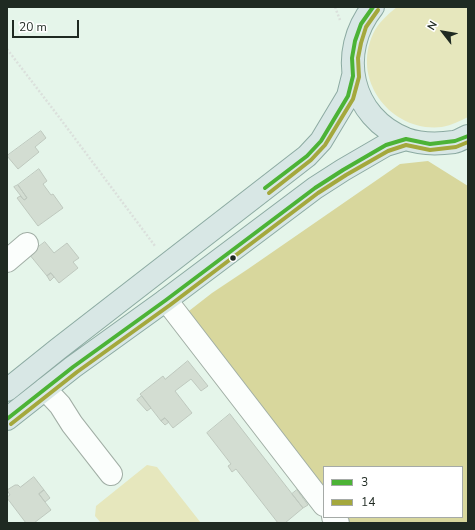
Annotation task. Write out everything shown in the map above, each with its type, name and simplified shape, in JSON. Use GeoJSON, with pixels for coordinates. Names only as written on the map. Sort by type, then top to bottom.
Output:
{"type":"FeatureCollection","features":[{"type":"Feature","properties":{"kind":"main road"},"geometry":{"type":"LineString","coordinates":[[363,13],[352,58],[353,76],[360,96],[371,114],[387,129],[406,139],[430,144],[464,143]]}},
{"type":"Feature","properties":{"kind":"main road"},"geometry":{"type":"LineString","coordinates":[[7,390],[307,156],[321,141],[348,96],[353,76]]}},
{"type":"Feature","properties":{"kind":"main road"},"geometry":{"type":"LineString","coordinates":[[7,418],[73,367],[166,300],[315,188],[386,145],[406,139]]}},
{"type":"Feature","properties":{"kind":"lane"},"geometry":{"type":"LineString","coordinates":[[7,261],[27,244]]}},
{"type":"Feature","properties":{"kind":"lane"},"geometry":{"type":"LineString","coordinates":[[166,300],[323,504]]}},
{"type":"Feature","properties":{"kind":"lane"},"geometry":{"type":"LineString","coordinates":[[45,389],[60,405],[72,424],[111,474]]}},
{"type":"Feature","properties":{"kind":"path"},"geometry":{"type":"LineString","coordinates":[[7,49],[158,249],[166,265]]}},
{"type":"Feature","properties":{"kind":"green space"},"geometry":{"type":"Polygon","coordinates":[[[397,7],[468,7],[468,117],[442,127],[424,127],[407,122],[392,113],[380,100],[372,86],[367,69],[368,52],[377,26],[397,7]]]}},
{"type":"Feature","properties":{"kind":"green space"},"geometry":{"type":"Polygon","coordinates":[[[147,465],[157,467],[201,523],[101,523],[95,516],[96,506],[147,465]]]}},
{"type":"Feature","properties":{"kind":"shaded area"},"geometry":{"type":"Polygon","coordinates":[[[428,161],[468,186],[468,523],[346,523],[344,518],[463,518],[463,466],[323,466],[323,489],[185,314],[212,293],[400,164],[428,161]]]}},
{"type":"Feature","properties":{"kind":"building"},"geometry":{"type":"Polygon","coordinates":[[[41,131],[46,138],[35,147],[39,152],[18,169],[7,156],[41,131]]]}},
{"type":"Feature","properties":{"kind":"building"},"geometry":{"type":"Polygon","coordinates":[[[39,169],[47,181],[43,184],[51,195],[53,194],[63,208],[38,226],[17,198],[20,196],[24,200],[27,198],[18,185],[39,169]]]}},
{"type":"Feature","properties":{"kind":"building"},"geometry":{"type":"Polygon","coordinates":[[[18,185],[27,198],[24,200],[14,187],[18,185]]]}},
{"type":"Feature","properties":{"kind":"building"},"geometry":{"type":"Polygon","coordinates":[[[45,242],[54,253],[67,243],[79,258],[73,262],[78,268],[59,283],[51,273],[47,276],[29,254],[45,242]]]}},
{"type":"Feature","properties":{"kind":"building"},"geometry":{"type":"Polygon","coordinates":[[[51,273],[54,277],[50,281],[47,276],[51,273]]]}},
{"type":"Feature","properties":{"kind":"building"},"geometry":{"type":"Polygon","coordinates":[[[188,361],[208,386],[201,391],[191,379],[175,391],[192,413],[173,428],[165,418],[161,421],[140,394],[163,376],[165,379],[188,361]]]}},
{"type":"Feature","properties":{"kind":"building"},"geometry":{"type":"Polygon","coordinates":[[[142,396],[151,408],[147,411],[137,400],[142,396]]]}},
{"type":"Feature","properties":{"kind":"building"},"geometry":{"type":"Polygon","coordinates":[[[230,414],[303,508],[285,523],[278,523],[236,469],[232,472],[228,466],[231,464],[207,433],[230,414]]]}},
{"type":"Feature","properties":{"kind":"building"},"geometry":{"type":"Polygon","coordinates":[[[165,418],[169,422],[165,425],[161,421],[165,418]]]}},
{"type":"Feature","properties":{"kind":"building"},"geometry":{"type":"Polygon","coordinates":[[[34,477],[44,490],[39,494],[51,510],[34,523],[26,523],[7,498],[10,495],[7,490],[15,485],[20,487],[34,477]]]}},
{"type":"Feature","properties":{"kind":"building"},"geometry":{"type":"Polygon","coordinates":[[[44,490],[50,498],[45,502],[39,494],[44,490]]]}},
{"type":"Feature","properties":{"kind":"building"},"geometry":{"type":"Polygon","coordinates":[[[297,490],[308,505],[303,508],[292,494],[297,490]]]}},
{"type":"Feature","properties":{"kind":"transit line","name":"3"},"geometry":{"type":"LineString","coordinates":[[265,188],[307,156],[321,141],[348,96],[353,76],[352,58],[355,41],[361,24],[373,7]]}},
{"type":"Feature","properties":{"kind":"transit line","name":"14"},"geometry":{"type":"LineString","coordinates":[[269,193],[311,160],[325,145],[353,99],[359,77],[358,58],[361,43],[366,27],[378,10]]}},
{"type":"Feature","properties":{"kind":"transit line","name":"3"},"geometry":{"type":"LineString","coordinates":[[7,419],[73,367],[166,300],[315,188],[343,170],[386,145],[406,139],[430,144],[455,141],[468,136]]}},
{"type":"Feature","properties":{"kind":"transit line","name":"14"},"geometry":{"type":"LineString","coordinates":[[11,424],[77,372],[170,305],[318,193],[346,175],[388,151],[406,145],[430,150],[456,147],[468,142]]}}]}
